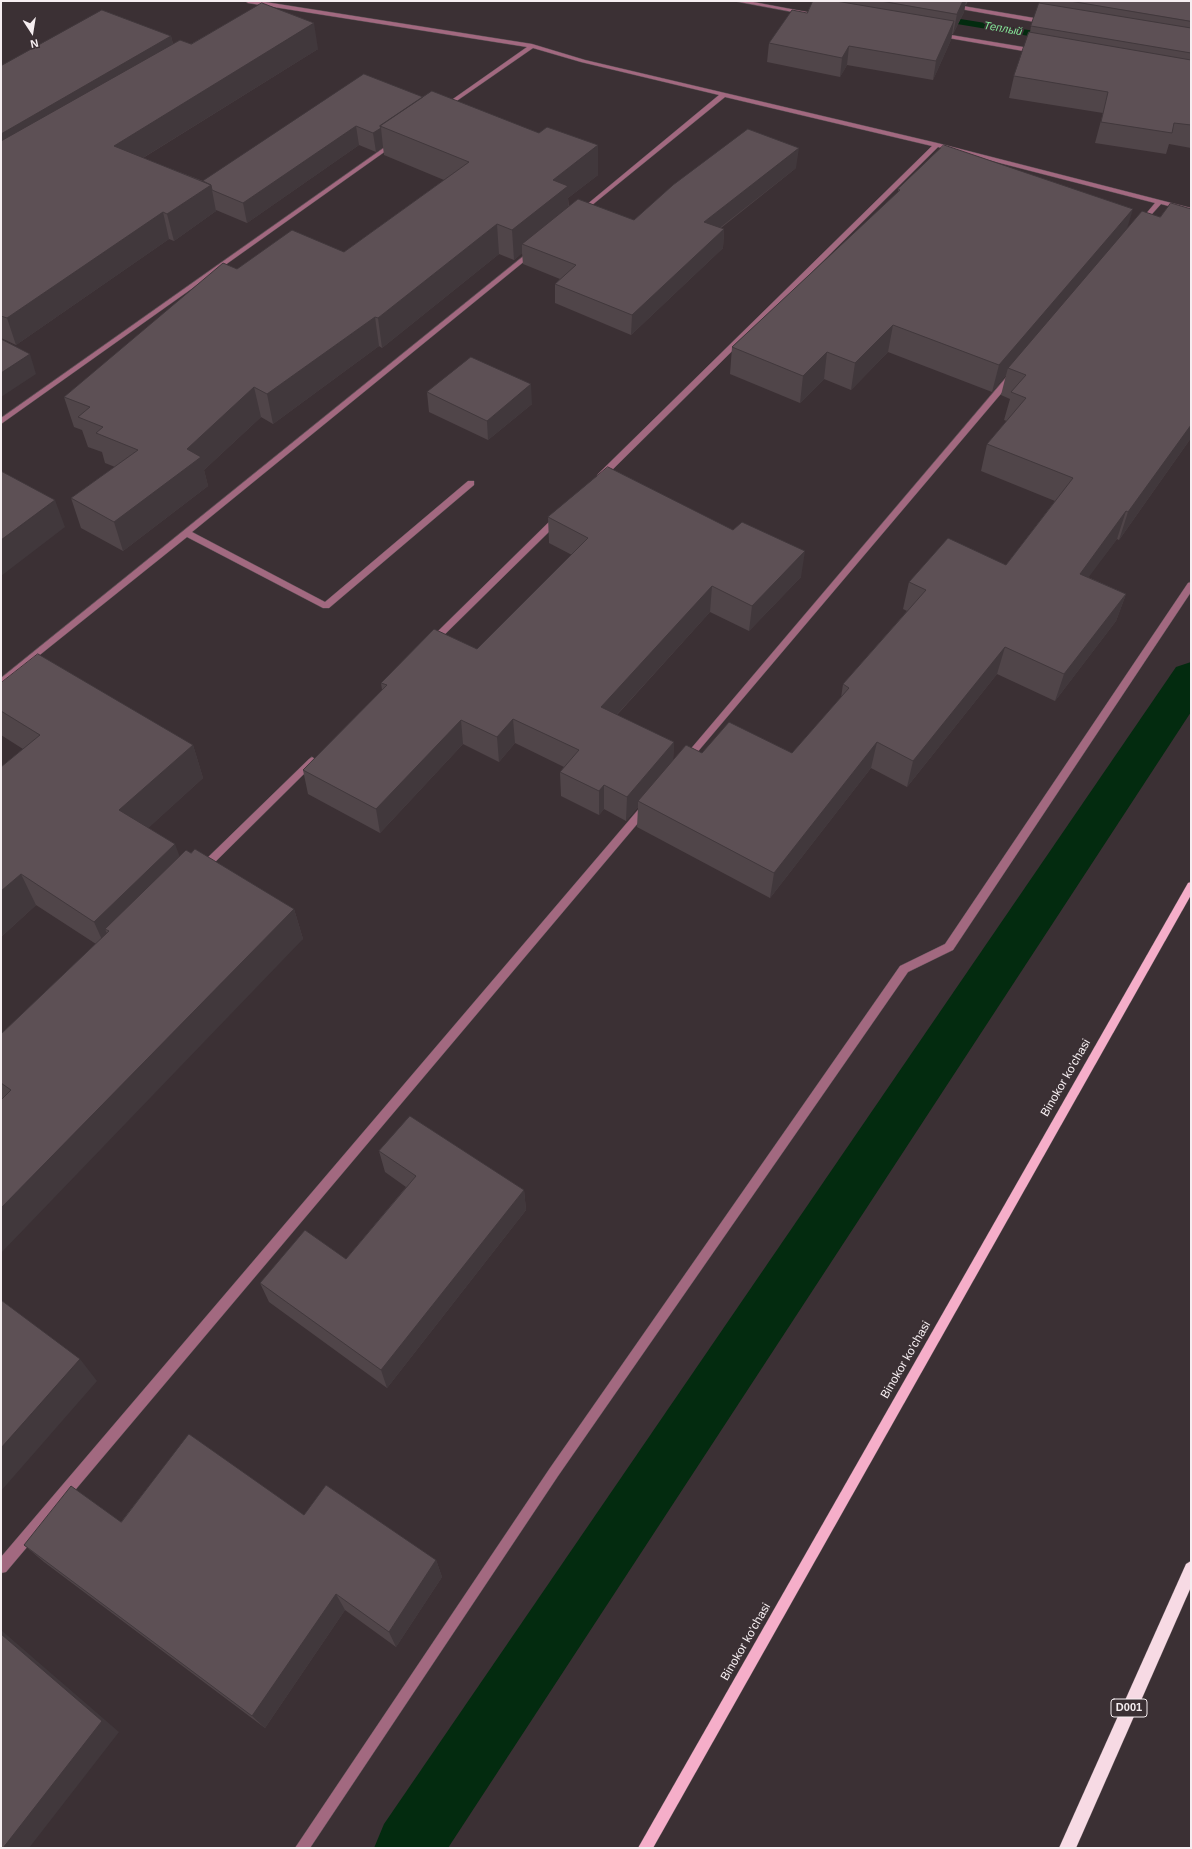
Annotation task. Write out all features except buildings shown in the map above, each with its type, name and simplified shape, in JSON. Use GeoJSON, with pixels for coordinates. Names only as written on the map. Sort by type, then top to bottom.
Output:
{"type":"FeatureCollection","features":[{"type":"Feature","properties":{"kind":"highway","name":"D001"},"geometry":{"type":"LineString","coordinates":[[1067,1848],[1191,1569]]}},
{"type":"Feature","properties":{"kind":"main road","name":"Binokor ko'chasi"},"geometry":{"type":"LineString","coordinates":[[645,1848],[1191,886]]}},
{"type":"Feature","properties":{"kind":"street"},"geometry":{"type":"LineString","coordinates":[[248,1],[281,5],[532,46],[583,61],[724,96],[937,144],[1191,210]]}},
{"type":"Feature","properties":{"kind":"street"},"geometry":{"type":"LineString","coordinates":[[737,1],[831,17]]}},
{"type":"Feature","properties":{"kind":"street"},"geometry":{"type":"LineString","coordinates":[[267,13],[281,5]]}},
{"type":"Feature","properties":{"kind":"street"},"geometry":{"type":"LineString","coordinates":[[943,5],[1052,23]]}},
{"type":"Feature","properties":{"kind":"street"},"geometry":{"type":"LineString","coordinates":[[933,34],[1042,52]]}},
{"type":"Feature","properties":{"kind":"street"},"geometry":{"type":"LineString","coordinates":[[441,110],[532,46]]}},
{"type":"Feature","properties":{"kind":"street"},"geometry":{"type":"LineString","coordinates":[[575,216],[724,96]]}},
{"type":"Feature","properties":{"kind":"street"},"geometry":{"type":"LineString","coordinates":[[1,422],[402,138]]}},
{"type":"Feature","properties":{"kind":"street"},"geometry":{"type":"LineString","coordinates":[[597,480],[937,144]]}},
{"type":"Feature","properties":{"kind":"street"},"geometry":{"type":"LineString","coordinates":[[1133,232],[1159,202]]}},
{"type":"Feature","properties":{"kind":"street"},"geometry":{"type":"LineString","coordinates":[[1,683],[538,246]]}},
{"type":"Feature","properties":{"kind":"street"},"geometry":{"type":"LineString","coordinates":[[678,769],[1020,366]]}},
{"type":"Feature","properties":{"kind":"street"},"geometry":{"type":"LineString","coordinates":[[186,532],[326,606],[471,483]]}},
{"type":"Feature","properties":{"kind":"street"},"geometry":{"type":"LineString","coordinates":[[426,648],[563,514]]}},
{"type":"Feature","properties":{"kind":"street"},"geometry":{"type":"LineString","coordinates":[[302,1848],[554,1472],[904,969],[949,947],[1191,586]]}},
{"type":"Feature","properties":{"kind":"street"},"geometry":{"type":"LineString","coordinates":[[194,877],[319,754]]}},
{"type":"Feature","properties":{"kind":"street"},"geometry":{"type":"LineString","coordinates":[[1,1567],[652,799]]}},
{"type":"Feature","properties":{"kind":"waterway","name":"Теплый"},"geometry":{"type":"LineString","coordinates":[[942,19],[1047,36]]}},
{"type":"Feature","properties":{"kind":"waterway"},"geometry":{"type":"LineString","coordinates":[[408,1848],[1191,678]]}}]}
